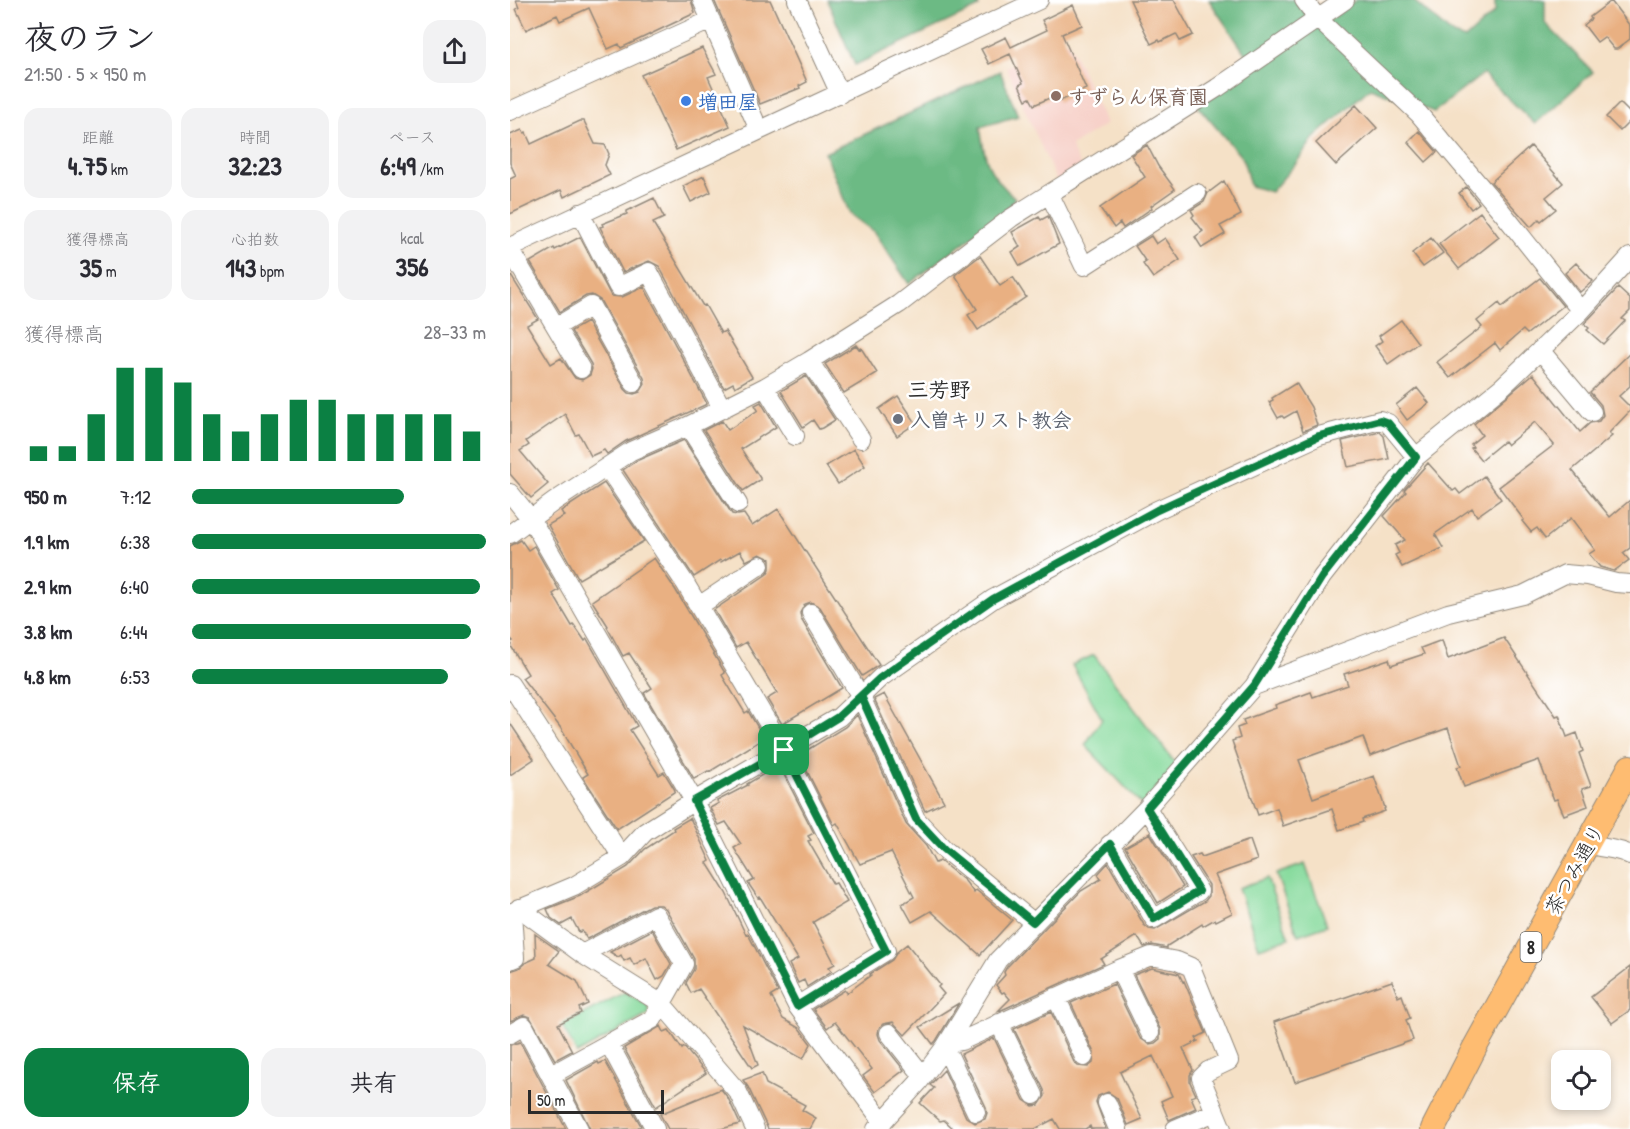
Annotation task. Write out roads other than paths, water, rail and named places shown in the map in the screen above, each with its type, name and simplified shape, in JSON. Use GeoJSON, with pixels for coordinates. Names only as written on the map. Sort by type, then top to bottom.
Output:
{"type":"FeatureCollection","features":[{"type":"Feature","properties":{"kind":"main road","name":"茶つみ通り"},"geometry":{"type":"LineString","coordinates":[[1433,1129],[1475,1047],[1630,767]]}},
{"type":"Feature","properties":{"kind":"street"},"geometry":{"type":"LineString","coordinates":[[702,0],[759,130]]}},
{"type":"Feature","properties":{"kind":"street"},"geometry":{"type":"LineString","coordinates":[[797,0],[840,94]]}},
{"type":"Feature","properties":{"kind":"street"},"geometry":{"type":"LineString","coordinates":[[581,369],[510,248],[580,213],[1039,0]]}},
{"type":"Feature","properties":{"kind":"street"},"geometry":{"type":"LineString","coordinates":[[1304,0],[1318,19],[1419,114],[1502,212],[1581,311]]}},
{"type":"Feature","properties":{"kind":"street"},"geometry":{"type":"LineString","coordinates":[[510,534],[631,451],[688,426],[765,387],[899,304],[1011,218],[1217,88],[1345,0]]}},
{"type":"Feature","properties":{"kind":"street"},"geometry":{"type":"LineString","coordinates":[[510,111],[711,20]]}},
{"type":"Feature","properties":{"kind":"street"},"geometry":{"type":"LineString","coordinates":[[1050,195],[1084,266],[1197,193]]}},
{"type":"Feature","properties":{"kind":"street"},"geometry":{"type":"LineString","coordinates":[[580,213],[618,287],[649,272],[722,408]]}},
{"type":"Feature","properties":{"kind":"street"},"geometry":{"type":"LineString","coordinates":[[510,493],[531,519],[694,801],[797,1006],[879,1126],[946,1046],[998,960],[1147,808],[1254,686],[1322,577],[1416,457],[1503,386],[1629,262]]}},
{"type":"Feature","properties":{"kind":"street"},"geometry":{"type":"LineString","coordinates":[[556,327],[591,306],[634,383]]}},
{"type":"Feature","properties":{"kind":"street"},"geometry":{"type":"LineString","coordinates":[[1540,350],[1592,412]]}},
{"type":"Feature","properties":{"kind":"street"},"geometry":{"type":"LineString","coordinates":[[809,361],[861,439]]}},
{"type":"Feature","properties":{"kind":"street"},"geometry":{"type":"LineString","coordinates":[[765,387],[795,436]]}},
{"type":"Feature","properties":{"kind":"street"},"geometry":{"type":"LineString","coordinates":[[514,911],[574,886],[622,857],[645,832],[838,717],[880,678],[993,599],[1157,510],[1319,436],[1380,420],[1388,423],[1416,457]]}},
{"type":"Feature","properties":{"kind":"street"},"geometry":{"type":"LineString","coordinates":[[688,426],[738,504]]}},
{"type":"Feature","properties":{"kind":"street"},"geometry":{"type":"LineString","coordinates":[[606,467],[699,606],[784,750],[886,951],[797,1006]]}},
{"type":"Feature","properties":{"kind":"street"},"geometry":{"type":"LineString","coordinates":[[699,606],[760,565]]}},
{"type":"Feature","properties":{"kind":"street"},"geometry":{"type":"LineString","coordinates":[[1254,686],[1448,613],[1523,595],[1565,574],[1630,584]]}},
{"type":"Feature","properties":{"kind":"street"},"geometry":{"type":"LineString","coordinates":[[811,613],[861,696],[916,819],[944,849],[1033,922]]}},
{"type":"Feature","properties":{"kind":"street"},"geometry":{"type":"LineString","coordinates":[[510,684],[622,857]]}},
{"type":"Feature","properties":{"kind":"street"},"geometry":{"type":"LineString","coordinates":[[1110,844],[1154,919],[1199,891],[1147,808]]}},
{"type":"Feature","properties":{"kind":"street"},"geometry":{"type":"LineString","coordinates":[[1588,844],[1600,848],[1628,850]]}},
{"type":"Feature","properties":{"kind":"street"},"geometry":{"type":"LineString","coordinates":[[514,911],[662,1004],[738,1092],[755,1129]]}},
{"type":"Feature","properties":{"kind":"street"},"geometry":{"type":"LineString","coordinates":[[510,960],[515,958],[514,911]]}},
{"type":"Feature","properties":{"kind":"street"},"geometry":{"type":"LineString","coordinates":[[551,1075],[653,1019],[684,964],[656,915],[582,954]]}},
{"type":"Feature","properties":{"kind":"street"},"geometry":{"type":"LineString","coordinates":[[946,1046],[1151,956],[1177,961],[1191,967],[1229,1061],[1208,1071],[1201,1078],[1222,1129]]}},
{"type":"Feature","properties":{"kind":"street"},"geometry":{"type":"LineString","coordinates":[[1119,969],[1150,1033]]}},
{"type":"Feature","properties":{"kind":"street"},"geometry":{"type":"LineString","coordinates":[[1056,998],[1084,1057]]}},
{"type":"Feature","properties":{"kind":"street"},"geometry":{"type":"LineString","coordinates":[[999,1023],[1034,1095]]}},
{"type":"Feature","properties":{"kind":"street"},"geometry":{"type":"LineString","coordinates":[[510,1034],[524,1026],[579,1129]]}},
{"type":"Feature","properties":{"kind":"street"},"geometry":{"type":"LineString","coordinates":[[890,1033],[923,1076]]}},
{"type":"Feature","properties":{"kind":"street"},"geometry":{"type":"LineString","coordinates":[[609,1044],[655,1129]]}},
{"type":"Feature","properties":{"kind":"street"},"geometry":{"type":"LineString","coordinates":[[946,1046],[976,1112]]}},
{"type":"Feature","properties":{"kind":"street"},"geometry":{"type":"LineString","coordinates":[[1107,1103],[1118,1129]]}},
{"type":"Feature","properties":{"kind":"street"},"geometry":{"type":"LineString","coordinates":[[1175,1129],[1215,1112]]}},
{"type":"Feature","properties":{"kind":"place","name":"すずらん保育園"},"geometry":{"type":"Point","coordinates":[1056,96]}},
{"type":"Feature","properties":{"kind":"place","name":"増田屋"},"geometry":{"type":"Point","coordinates":[686,101]}},
{"type":"Feature","properties":{"kind":"place","name":"入曽キリスト教会"},"geometry":{"type":"Point","coordinates":[898,419]}},
{"type":"Feature","properties":{"kind":"district","name":"三芳野"},"geometry":{"type":"Point","coordinates":[939,389]}}]}
